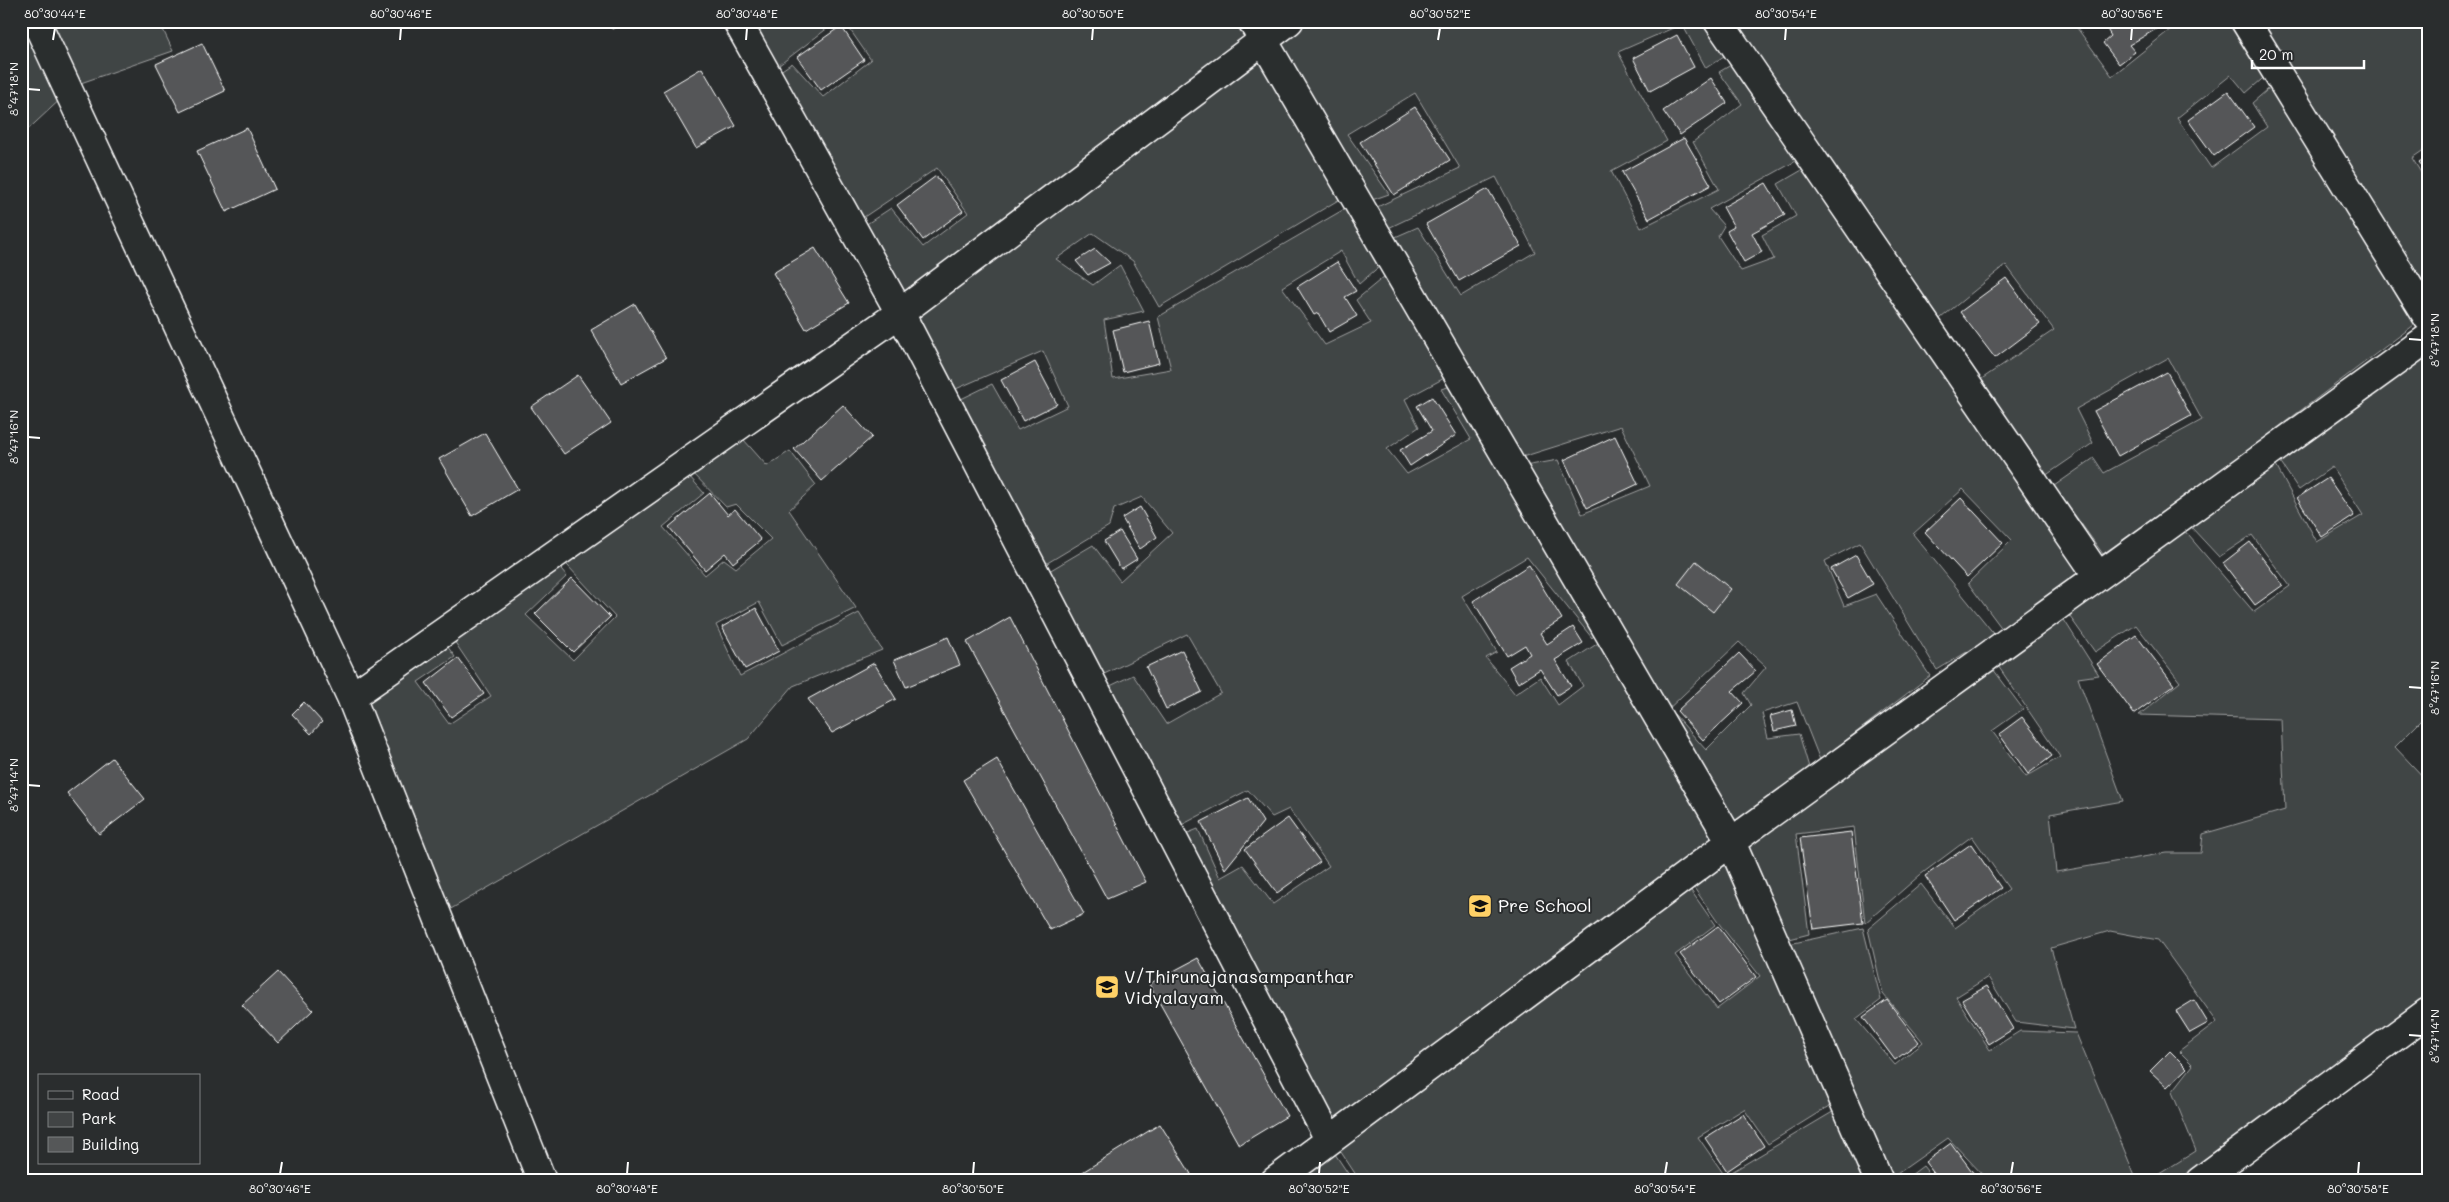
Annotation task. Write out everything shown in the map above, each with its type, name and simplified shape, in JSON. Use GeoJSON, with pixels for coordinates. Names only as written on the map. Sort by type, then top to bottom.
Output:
{"type":"FeatureCollection","features":[{"type":"Feature","properties":{"kind":"street"},"geometry":{"type":"LineString","coordinates":[[36,21],[351,697],[542,1181]]}},
{"type":"Feature","properties":{"kind":"street"},"geometry":{"type":"LineString","coordinates":[[737,21],[900,313],[1329,1139]]}},
{"type":"Feature","properties":{"kind":"street"},"geometry":{"type":"LineString","coordinates":[[351,697],[900,313],[1258,30],[1289,21]]}},
{"type":"Feature","properties":{"kind":"street"},"geometry":{"type":"LineString","coordinates":[[1718,21],[2098,576]]}},
{"type":"Feature","properties":{"kind":"street"},"geometry":{"type":"LineString","coordinates":[[2245,21],[2428,318]]}},
{"type":"Feature","properties":{"kind":"street"},"geometry":{"type":"LineString","coordinates":[[1258,30],[1731,842],[1879,1181]]}},
{"type":"Feature","properties":{"kind":"street"},"geometry":{"type":"LineString","coordinates":[[1275,1181],[1731,842],[2428,338]]}},
{"type":"Feature","properties":{"kind":"street"},"geometry":{"type":"LineString","coordinates":[[2200,1181],[2428,1012]]}},
{"type":"Feature","properties":{"kind":"green space"},"geometry":{"type":"Polygon","coordinates":[[[21,21],[29,21],[65,95],[21,136],[21,21]]]}},
{"type":"Feature","properties":{"kind":"green space"},"geometry":{"type":"Polygon","coordinates":[[[47,21],[159,21],[173,51],[75,85],[47,21]]]}},
{"type":"Feature","properties":{"kind":"green space"},"geometry":{"type":"Polygon","coordinates":[[[742,21],[837,21],[770,72],[742,21]]]}},
{"type":"Feature","properties":{"kind":"green space"},"geometry":{"type":"Polygon","coordinates":[[[844,21],[1245,21],[1256,38],[903,304],[859,229],[891,208],[923,247],[968,213],[937,168],[855,223],[773,76],[792,63],[823,97],[871,60],[844,21]]]}},
{"type":"Feature","properties":{"kind":"green space"},"geometry":{"type":"Polygon","coordinates":[[[1311,21],[1707,21],[1730,52],[1706,68],[1682,24],[1618,52],[1667,141],[1611,171],[1641,228],[1719,189],[1693,142],[1742,104],[1719,72],[1736,62],[1805,156],[1709,209],[1724,226],[1718,236],[1741,271],[1774,259],[1762,235],[1796,216],[1778,184],[1809,166],[2086,576],[2003,630],[1968,583],[2012,540],[1963,489],[1913,534],[1995,635],[1937,670],[1860,543],[1825,561],[1844,606],[1876,594],[1930,676],[1820,760],[1797,702],[1762,713],[1768,738],[1799,734],[1811,774],[1730,828],[1666,721],[1674,714],[1706,750],[1751,705],[1744,693],[1766,667],[1739,642],[1663,714],[1525,466],[1558,460],[1582,514],[1650,486],[1621,426],[1519,458],[1386,241],[1418,227],[1461,296],[1535,252],[1496,177],[1382,231],[1375,208],[1460,168],[1415,93],[1347,134],[1389,194],[1369,201],[1278,44],[1311,21]]]}},
{"type":"Feature","properties":{"kind":"green space"},"geometry":{"type":"Polygon","coordinates":[[[1730,21],[2072,21],[2112,76],[2181,21],[2237,21],[2269,73],[2246,93],[2231,75],[2177,118],[2211,168],[2267,127],[2252,103],[2274,84],[2418,322],[2239,457],[2103,554],[2054,486],[2094,458],[2104,473],[2202,420],[2168,358],[2076,409],[2093,443],[2045,476],[1980,380],[2054,330],[2006,265],[1936,322],[1730,21]]]}},
{"type":"Feature","properties":{"kind":"green space"},"geometry":{"type":"Polygon","coordinates":[[[2250,21],[2428,21],[2428,147],[2412,158],[2428,184],[2428,307],[2250,21]]]}},
{"type":"Feature","properties":{"kind":"green space"},"geometry":{"type":"Polygon","coordinates":[[[1262,56],[1340,199],[1159,307],[1133,261],[1093,233],[1056,259],[1093,285],[1120,265],[1144,311],[1104,320],[1113,379],[1171,369],[1158,317],[1348,207],[1382,264],[1359,284],[1341,251],[1282,287],[1325,345],[1371,323],[1356,300],[1391,271],[1452,374],[1405,399],[1419,427],[1387,449],[1407,474],[1471,439],[1441,389],[1458,384],[1598,631],[1592,638],[1527,557],[1462,596],[1497,652],[1486,658],[1515,694],[1540,677],[1558,705],[1583,686],[1569,662],[1603,640],[1717,841],[1331,1126],[1183,835],[1198,829],[1220,878],[1243,865],[1273,904],[1329,866],[1289,809],[1272,817],[1248,790],[1176,828],[1108,687],[1133,675],[1166,724],[1221,693],[1187,634],[1098,677],[1044,574],[1093,545],[1120,581],[1172,533],[1142,497],[1114,509],[1109,526],[1044,565],[961,399],[992,384],[1018,430],[1068,406],[1043,351],[949,392],[910,312],[1262,56]]]}},
{"type":"Feature","properties":{"kind":"green space"},"geometry":{"type":"Polygon","coordinates":[[[2428,352],[2428,714],[2395,747],[2428,782],[2428,1004],[2190,1181],[2148,1181],[2196,1151],[2172,1092],[2193,1065],[2179,1051],[2217,1022],[2158,940],[2110,931],[2051,948],[2074,1029],[2016,1022],[1988,977],[1956,997],[1990,1050],[2020,1031],[2076,1033],[2137,1181],[1977,1181],[1983,1175],[1948,1138],[1887,1181],[1780,946],[1863,928],[1881,1000],[1856,1019],[1895,1065],[1923,1042],[1883,994],[1868,929],[1921,884],[1955,928],[2009,889],[1972,836],[1920,875],[1865,923],[1854,827],[1796,834],[1809,934],[1778,942],[1737,844],[1990,665],[2023,709],[1992,731],[2026,777],[2060,757],[1994,660],[2059,612],[2099,675],[2078,678],[2123,801],[2050,814],[2056,872],[2166,853],[2201,853],[2203,834],[2285,810],[2281,719],[2139,715],[2180,682],[2136,625],[2095,652],[2065,610],[2183,529],[2254,612],[2290,586],[2252,535],[2219,557],[2191,527],[2231,492],[2274,462],[2317,542],[2363,515],[2332,467],[2299,490],[2278,459],[2428,352]]]}},
{"type":"Feature","properties":{"kind":"green space"},"geometry":{"type":"Polygon","coordinates":[[[736,431],[767,466],[790,451],[816,485],[789,510],[856,608],[782,645],[759,602],[716,625],[740,676],[859,613],[882,650],[793,686],[748,739],[442,914],[355,696],[440,636],[455,657],[418,682],[449,724],[491,696],[448,632],[551,557],[567,576],[526,615],[573,660],[615,617],[556,553],[682,468],[704,493],[663,527],[705,575],[724,559],[736,568],[771,539],[736,504],[726,507],[688,468],[736,431]]]}},
{"type":"Feature","properties":{"kind":"green space"},"geometry":{"type":"Polygon","coordinates":[[[1729,849],[1837,1101],[1768,1144],[1744,1109],[1698,1137],[1725,1176],[1841,1107],[1873,1181],[1360,1181],[1335,1143],[1685,882],[1715,925],[1675,955],[1717,1009],[1760,976],[1717,921],[1690,882],[1729,849]]]}},
{"type":"Feature","properties":{"kind":"green space"},"geometry":{"type":"Polygon","coordinates":[[[1329,1145],[1353,1181],[1285,1181],[1329,1145]]]}},
{"type":"Feature","properties":{"kind":"green space"},"geometry":{"type":"Polygon","coordinates":[[[1923,1166],[1935,1181],[1903,1181],[1923,1166]]]}},
{"type":"Feature","properties":{"kind":"building"},"geometry":{"type":"Polygon","coordinates":[[[607,21],[622,21],[623,23],[612,29],[607,21]]]}},
{"type":"Feature","properties":{"kind":"building"},"geometry":{"type":"Polygon","coordinates":[[[2102,21],[2161,21],[2163,25],[2129,45],[2135,52],[2119,64],[2103,43],[2111,36],[2102,21]]]}},
{"type":"Feature","properties":{"kind":"building"},"geometry":{"type":"Polygon","coordinates":[[[841,26],[864,60],[821,90],[797,57],[841,26]]]}},
{"type":"Feature","properties":{"kind":"building"},"geometry":{"type":"Polygon","coordinates":[[[1677,35],[1694,67],[1650,91],[1633,58],[1677,35]]]}},
{"type":"Feature","properties":{"kind":"building"},"geometry":{"type":"Polygon","coordinates":[[[202,43],[225,91],[180,112],[156,64],[202,43]]]}},
{"type":"Feature","properties":{"kind":"building"},"geometry":{"type":"Polygon","coordinates":[[[702,68],[736,126],[696,148],[663,91],[702,68]]]}},
{"type":"Feature","properties":{"kind":"building"},"geometry":{"type":"Polygon","coordinates":[[[1711,78],[1727,103],[1680,135],[1663,111],[1711,78]]]}},
{"type":"Feature","properties":{"kind":"building"},"geometry":{"type":"Polygon","coordinates":[[[2228,91],[2254,127],[2214,156],[2188,120],[2228,91]]]}},
{"type":"Feature","properties":{"kind":"building"},"geometry":{"type":"Polygon","coordinates":[[[1415,107],[1450,160],[1394,195],[1360,142],[1415,107]]]}},
{"type":"Feature","properties":{"kind":"building"},"geometry":{"type":"Polygon","coordinates":[[[247,128],[275,189],[226,212],[197,151],[247,128]]]}},
{"type":"Feature","properties":{"kind":"building"},"geometry":{"type":"Polygon","coordinates":[[[1684,138],[1711,185],[1649,219],[1622,172],[1684,138]]]}},
{"type":"Feature","properties":{"kind":"building"},"geometry":{"type":"Polygon","coordinates":[[[2428,156],[2428,174],[2419,162],[2428,156]]]}},
{"type":"Feature","properties":{"kind":"building"},"geometry":{"type":"Polygon","coordinates":[[[936,176],[963,211],[923,240],[897,205],[936,176]]]}},
{"type":"Feature","properties":{"kind":"building"},"geometry":{"type":"Polygon","coordinates":[[[1766,183],[1785,215],[1752,233],[1762,252],[1744,262],[1727,231],[1734,227],[1723,207],[1766,183]]]}},
{"type":"Feature","properties":{"kind":"building"},"geometry":{"type":"Polygon","coordinates":[[[1488,189],[1521,246],[1459,281],[1426,224],[1488,189]]]}},
{"type":"Feature","properties":{"kind":"building"},"geometry":{"type":"Polygon","coordinates":[[[815,248],[849,303],[806,329],[773,273],[815,248]]]}},
{"type":"Feature","properties":{"kind":"building"},"geometry":{"type":"Polygon","coordinates":[[[1095,249],[1110,263],[1088,275],[1076,261],[1095,249]]]}},
{"type":"Feature","properties":{"kind":"building"},"geometry":{"type":"Polygon","coordinates":[[[1337,262],[1356,291],[1345,297],[1357,316],[1329,332],[1318,313],[1314,315],[1297,287],[1337,262]]]}},
{"type":"Feature","properties":{"kind":"building"},"geometry":{"type":"Polygon","coordinates":[[[2006,278],[2040,324],[1995,358],[1960,312],[2006,278]]]}},
{"type":"Feature","properties":{"kind":"building"},"geometry":{"type":"Polygon","coordinates":[[[635,304],[666,358],[621,383],[591,330],[635,304]]]}},
{"type":"Feature","properties":{"kind":"building"},"geometry":{"type":"Polygon","coordinates":[[[1149,321],[1159,363],[1123,372],[1113,330],[1149,321]]]}},
{"type":"Feature","properties":{"kind":"building"},"geometry":{"type":"Polygon","coordinates":[[[1035,362],[1057,404],[1023,421],[1001,380],[1035,362]]]}},
{"type":"Feature","properties":{"kind":"building"},"geometry":{"type":"Polygon","coordinates":[[[2167,372],[2191,416],[2118,456],[2094,411],[2167,372]]]}},
{"type":"Feature","properties":{"kind":"building"},"geometry":{"type":"Polygon","coordinates":[[[578,375],[611,423],[564,454],[531,407],[578,375]]]}},
{"type":"Feature","properties":{"kind":"building"},"geometry":{"type":"Polygon","coordinates":[[[1432,397],[1456,435],[1410,466],[1400,450],[1432,431],[1417,406],[1432,397]]]}},
{"type":"Feature","properties":{"kind":"building"},"geometry":{"type":"Polygon","coordinates":[[[843,405],[872,437],[822,481],[794,449],[843,405]]]}},
{"type":"Feature","properties":{"kind":"building"},"geometry":{"type":"Polygon","coordinates":[[[485,433],[518,489],[472,516],[439,459],[485,433]]]}},
{"type":"Feature","properties":{"kind":"building"},"geometry":{"type":"Polygon","coordinates":[[[1615,436],[1638,484],[1587,508],[1564,460],[1615,436]]]}},
{"type":"Feature","properties":{"kind":"building"},"geometry":{"type":"Polygon","coordinates":[[[2328,478],[2354,516],[2322,537],[2297,498],[2328,478]]]}},
{"type":"Feature","properties":{"kind":"building"},"geometry":{"type":"Polygon","coordinates":[[[710,493],[728,515],[735,509],[761,540],[733,563],[725,553],[705,570],[669,527],[710,493]]]}},
{"type":"Feature","properties":{"kind":"building"},"geometry":{"type":"Polygon","coordinates":[[[1961,498],[2003,543],[1967,577],[1925,532],[1961,498]]]}},
{"type":"Feature","properties":{"kind":"building"},"geometry":{"type":"Polygon","coordinates":[[[1140,507],[1157,537],[1140,549],[1122,518],[1140,507]]]}},
{"type":"Feature","properties":{"kind":"building"},"geometry":{"type":"Polygon","coordinates":[[[1120,531],[1137,559],[1121,569],[1104,541],[1120,531]]]}},
{"type":"Feature","properties":{"kind":"building"},"geometry":{"type":"Polygon","coordinates":[[[2250,542],[2283,585],[2255,605],[2223,563],[2250,542]]]}},
{"type":"Feature","properties":{"kind":"building"},"geometry":{"type":"Polygon","coordinates":[[[1856,555],[1873,584],[1848,598],[1831,569],[1856,555]]]}},
{"type":"Feature","properties":{"kind":"building"},"geometry":{"type":"Polygon","coordinates":[[[1696,561],[1731,589],[1713,612],[1678,584],[1696,561]]]}},
{"type":"Feature","properties":{"kind":"building"},"geometry":{"type":"Polygon","coordinates":[[[1529,565],[1562,619],[1540,633],[1547,644],[1573,627],[1583,643],[1555,660],[1571,686],[1557,695],[1540,669],[1518,683],[1509,667],[1530,654],[1525,645],[1507,656],[1473,601],[1529,565]]]}},
{"type":"Feature","properties":{"kind":"building"},"geometry":{"type":"Polygon","coordinates":[[[572,578],[610,617],[573,652],[535,614],[572,578]]]}},
{"type":"Feature","properties":{"kind":"building"},"geometry":{"type":"Polygon","coordinates":[[[756,608],[779,651],[745,669],[722,627],[756,608]]]}},
{"type":"Feature","properties":{"kind":"building"},"geometry":{"type":"Polygon","coordinates":[[[1010,617],[1146,882],[1107,899],[967,642],[1010,617]]]}},
{"type":"Feature","properties":{"kind":"building"},"geometry":{"type":"Polygon","coordinates":[[[2136,635],[2174,685],[2134,714],[2097,664],[2136,635]]]}},
{"type":"Feature","properties":{"kind":"building"},"geometry":{"type":"Polygon","coordinates":[[[948,637],[960,665],[906,687],[894,660],[948,637]]]}},
{"type":"Feature","properties":{"kind":"building"},"geometry":{"type":"Polygon","coordinates":[[[1182,650],[1202,692],[1166,709],[1146,667],[1182,650]]]}},
{"type":"Feature","properties":{"kind":"building"},"geometry":{"type":"Polygon","coordinates":[[[1739,653],[1756,671],[1732,691],[1743,703],[1703,740],[1677,711],[1739,653]]]}},
{"type":"Feature","properties":{"kind":"building"},"geometry":{"type":"Polygon","coordinates":[[[458,658],[484,694],[451,717],[426,683],[458,658]]]}},
{"type":"Feature","properties":{"kind":"building"},"geometry":{"type":"Polygon","coordinates":[[[874,663],[896,699],[832,733],[808,699],[874,663]]]}},
{"type":"Feature","properties":{"kind":"building"},"geometry":{"type":"Polygon","coordinates":[[[304,702],[322,722],[311,734],[292,714],[304,702]]]}},
{"type":"Feature","properties":{"kind":"building"},"geometry":{"type":"Polygon","coordinates":[[[1792,710],[1796,726],[1774,731],[1770,716],[1792,710]]]}},
{"type":"Feature","properties":{"kind":"building"},"geometry":{"type":"Polygon","coordinates":[[[2022,717],[2052,756],[2028,774],[1999,734],[2022,717]]]}},
{"type":"Feature","properties":{"kind":"building"},"geometry":{"type":"Polygon","coordinates":[[[112,758],[145,799],[99,834],[67,793],[112,758]]]}},
{"type":"Feature","properties":{"kind":"building"},"geometry":{"type":"Polygon","coordinates":[[[997,759],[1084,914],[1050,930],[963,780],[997,759]]]}},
{"type":"Feature","properties":{"kind":"building"},"geometry":{"type":"Polygon","coordinates":[[[1248,798],[1263,822],[1225,869],[1201,822],[1248,798]]]}},
{"type":"Feature","properties":{"kind":"building"},"geometry":{"type":"Polygon","coordinates":[[[1288,818],[1320,862],[1277,893],[1245,849],[1288,818]]]}},
{"type":"Feature","properties":{"kind":"building"},"geometry":{"type":"Polygon","coordinates":[[[1851,832],[1863,923],[1813,929],[1800,838],[1851,832]]]}},
{"type":"Feature","properties":{"kind":"building"},"geometry":{"type":"Polygon","coordinates":[[[1971,844],[2001,888],[1954,920],[1925,876],[1971,844]]]}},
{"type":"Feature","properties":{"kind":"building"},"geometry":{"type":"Polygon","coordinates":[[[1718,926],[1756,977],[1719,1004],[1680,954],[1718,926]]]}},
{"type":"Feature","properties":{"kind":"building"},"geometry":{"type":"Polygon","coordinates":[[[1198,958],[1287,1116],[1239,1145],[1149,984],[1198,958]]]}},
{"type":"Feature","properties":{"kind":"building"},"geometry":{"type":"Polygon","coordinates":[[[278,972],[313,1010],[278,1043],[242,1005],[278,972]]]}},
{"type":"Feature","properties":{"kind":"building"},"geometry":{"type":"Polygon","coordinates":[[[1987,986],[2013,1029],[1989,1044],[1962,1000],[1987,986]]]}},
{"type":"Feature","properties":{"kind":"building"},"geometry":{"type":"Polygon","coordinates":[[[1887,1000],[1919,1042],[1895,1060],[1863,1017],[1887,1000]]]}},
{"type":"Feature","properties":{"kind":"building"},"geometry":{"type":"Polygon","coordinates":[[[2194,1000],[2208,1023],[2190,1033],[2176,1011],[2194,1000]]]}},
{"type":"Feature","properties":{"kind":"building"},"geometry":{"type":"Polygon","coordinates":[[[2170,1051],[2187,1068],[2167,1087],[2150,1071],[2170,1051]]]}},
{"type":"Feature","properties":{"kind":"building"},"geometry":{"type":"Polygon","coordinates":[[[1743,1114],[1764,1146],[1727,1171],[1705,1138],[1743,1114]]]}},
{"type":"Feature","properties":{"kind":"building"},"geometry":{"type":"Polygon","coordinates":[[[1160,1124],[1191,1174],[1180,1181],[1068,1181],[1160,1124]]]}},
{"type":"Feature","properties":{"kind":"building"},"geometry":{"type":"Polygon","coordinates":[[[1951,1143],[1977,1178],[1972,1181],[1940,1181],[1925,1162],[1951,1143]]]}},
{"type":"Feature","properties":{"kind":"place","name":"Pre School"},"geometry":{"type":"Point","coordinates":[1480,906]}},
{"type":"Feature","properties":{"kind":"place","name":"V/Thirunajanasampanthar Vidyalayam"},"geometry":{"type":"Point","coordinates":[1107,987]}}]}
